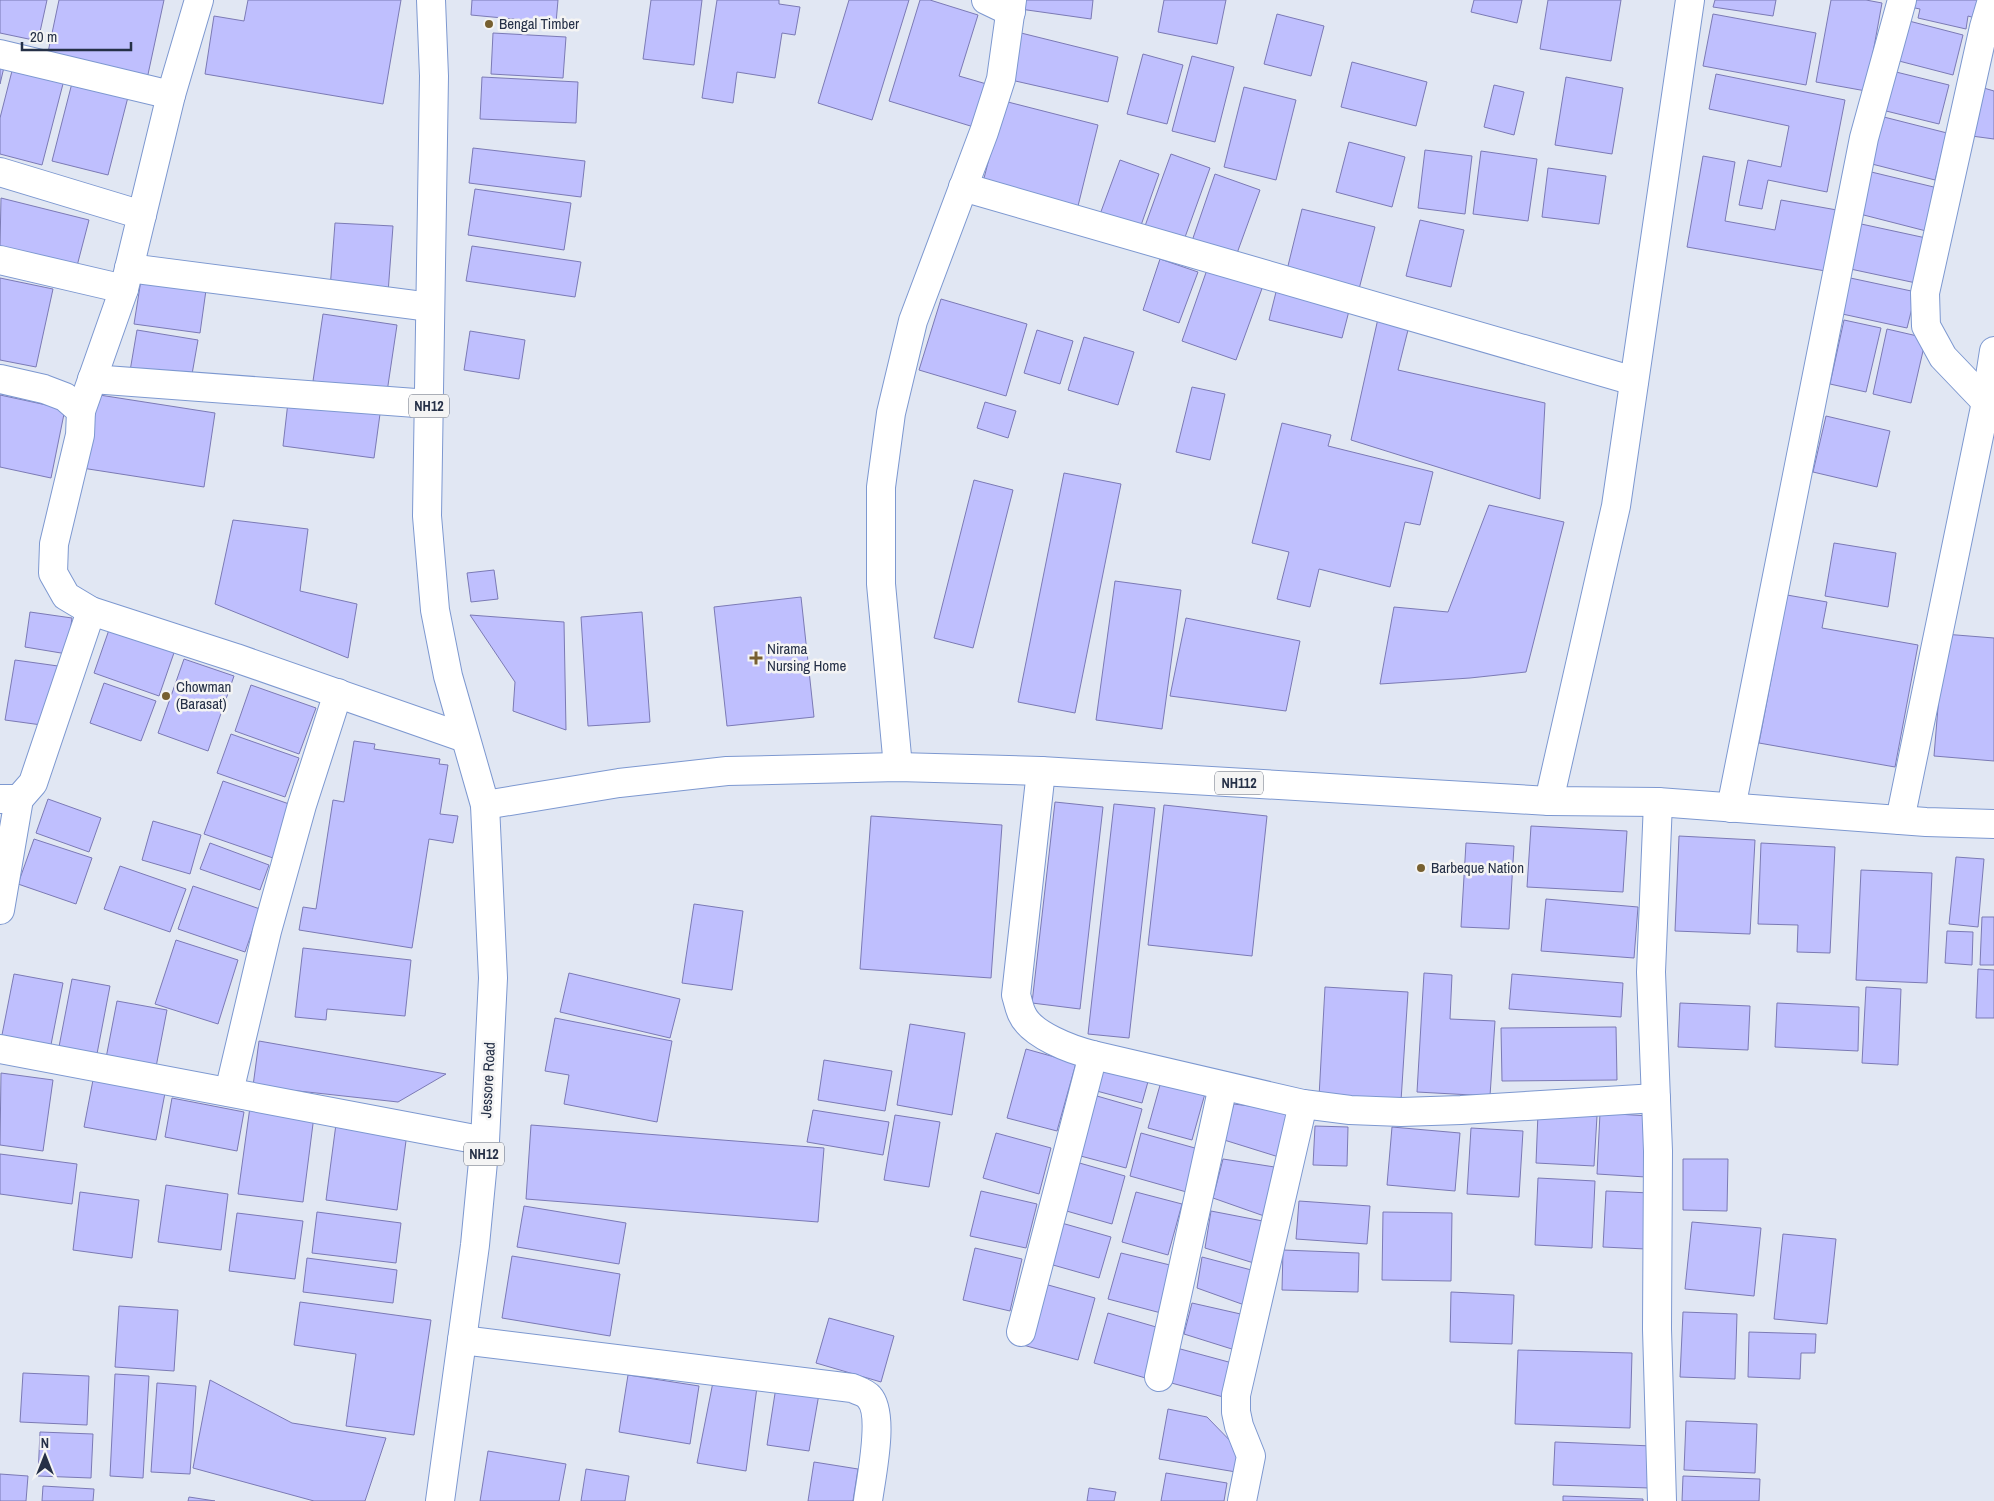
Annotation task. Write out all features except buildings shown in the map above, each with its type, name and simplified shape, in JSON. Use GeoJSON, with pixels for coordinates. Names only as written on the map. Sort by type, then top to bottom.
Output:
{"type":"FeatureCollection","features":[{"type":"Feature","properties":{"kind":"main road"},"geometry":{"type":"LineString","coordinates":[[199,0],[171,95],[127,279],[81,411],[80,435],[54,544],[53,573],[66,596],[91,611],[236,658],[465,738]]}},
{"type":"Feature","properties":{"kind":"main road","name":"NH12"},"geometry":{"type":"LineString","coordinates":[[431,0],[434,76],[427,516],[435,610],[448,676],[485,805]]}},
{"type":"Feature","properties":{"kind":"main road"},"geometry":{"type":"LineString","coordinates":[[898,767],[881,584],[881,487],[892,413],[913,322],[1001,79],[1011,6],[986,0]]}},
{"type":"Feature","properties":{"kind":"main road"},"geometry":{"type":"LineString","coordinates":[[1549,801],[1616,506],[1690,0]]}},
{"type":"Feature","properties":{"kind":"main road"},"geometry":{"type":"LineString","coordinates":[[1731,808],[1864,138],[1902,0]]}},
{"type":"Feature","properties":{"kind":"main road"},"geometry":{"type":"LineString","coordinates":[[1986,402],[1943,357],[1926,326],[1925,293],[1984,27],[1992,0]]}},
{"type":"Feature","properties":{"kind":"main road"},"geometry":{"type":"LineString","coordinates":[[0,54],[171,95]]}},
{"type":"Feature","properties":{"kind":"main road"},"geometry":{"type":"LineString","coordinates":[[0,172],[142,215]]}},
{"type":"Feature","properties":{"kind":"main road"},"geometry":{"type":"LineString","coordinates":[[963,187],[1634,380]]}},
{"type":"Feature","properties":{"kind":"main road"},"geometry":{"type":"LineString","coordinates":[[0,260],[127,279],[430,307]]}},
{"type":"Feature","properties":{"kind":"main road"},"geometry":{"type":"LineString","coordinates":[[1900,820],[1994,357]]}},
{"type":"Feature","properties":{"kind":"main road"},"geometry":{"type":"LineString","coordinates":[[92,379],[429,404]]}},
{"type":"Feature","properties":{"kind":"main road"},"geometry":{"type":"LineString","coordinates":[[0,380],[44,389],[65,397],[81,411]]}},
{"type":"Feature","properties":{"kind":"main road"},"geometry":{"type":"LineString","coordinates":[[0,910],[10,799],[33,782],[91,611]]}},
{"type":"Feature","properties":{"kind":"main road"},"geometry":{"type":"LineString","coordinates":[[229,1092],[267,931],[302,805],[338,693]]}},
{"type":"Feature","properties":{"kind":"main road","name":"NH112"},"geometry":{"type":"LineString","coordinates":[[485,805],[619,782],[726,771],[898,767],[1041,771],[1549,801],[1658,802],[1900,820],[1994,824]]}},
{"type":"Feature","properties":{"kind":"main road"},"geometry":{"type":"LineString","coordinates":[[1041,771],[1016,995],[1022,1016],[1043,1036],[1078,1051],[1093,1055],[1303,1104],[1350,1110],[1401,1112],[1656,1098]]}},
{"type":"Feature","properties":{"kind":"main road"},"geometry":{"type":"LineString","coordinates":[[1658,802],[1651,972],[1658,1151],[1657,1329],[1662,1501]]}},
{"type":"Feature","properties":{"kind":"main road","name":"Jessore Road"},"geometry":{"type":"LineString","coordinates":[[440,1501],[475,1245],[485,1141],[493,978],[485,805]]}},
{"type":"Feature","properties":{"kind":"main road"},"geometry":{"type":"LineString","coordinates":[[0,1049],[485,1141]]}},
{"type":"Feature","properties":{"kind":"main road"},"geometry":{"type":"LineString","coordinates":[[1021,1332],[1093,1055]]}},
{"type":"Feature","properties":{"kind":"main road"},"geometry":{"type":"LineString","coordinates":[[1159,1377],[1223,1086]]}},
{"type":"Feature","properties":{"kind":"main road"},"geometry":{"type":"LineString","coordinates":[[1242,1501],[1251,1456],[1239,1426],[1236,1412],[1236,1395],[1303,1104]]}},
{"type":"Feature","properties":{"kind":"main road"},"geometry":{"type":"LineString","coordinates":[[462,1340],[852,1388],[869,1397],[876,1411],[876,1436],[868,1501]]}},
{"type":"Feature","properties":{"kind":"place","name":"Bengal Timber"},"geometry":{"type":"Point","coordinates":[489,24]}},
{"type":"Feature","properties":{"kind":"place","name":"Nirama Nursing Home"},"geometry":{"type":"Point","coordinates":[756,658]}},
{"type":"Feature","properties":{"kind":"place","name":"Chowman (Barasat)"},"geometry":{"type":"Point","coordinates":[166,696]}},
{"type":"Feature","properties":{"kind":"place","name":"Barbeque Nation"},"geometry":{"type":"Point","coordinates":[1421,868]}}]}
